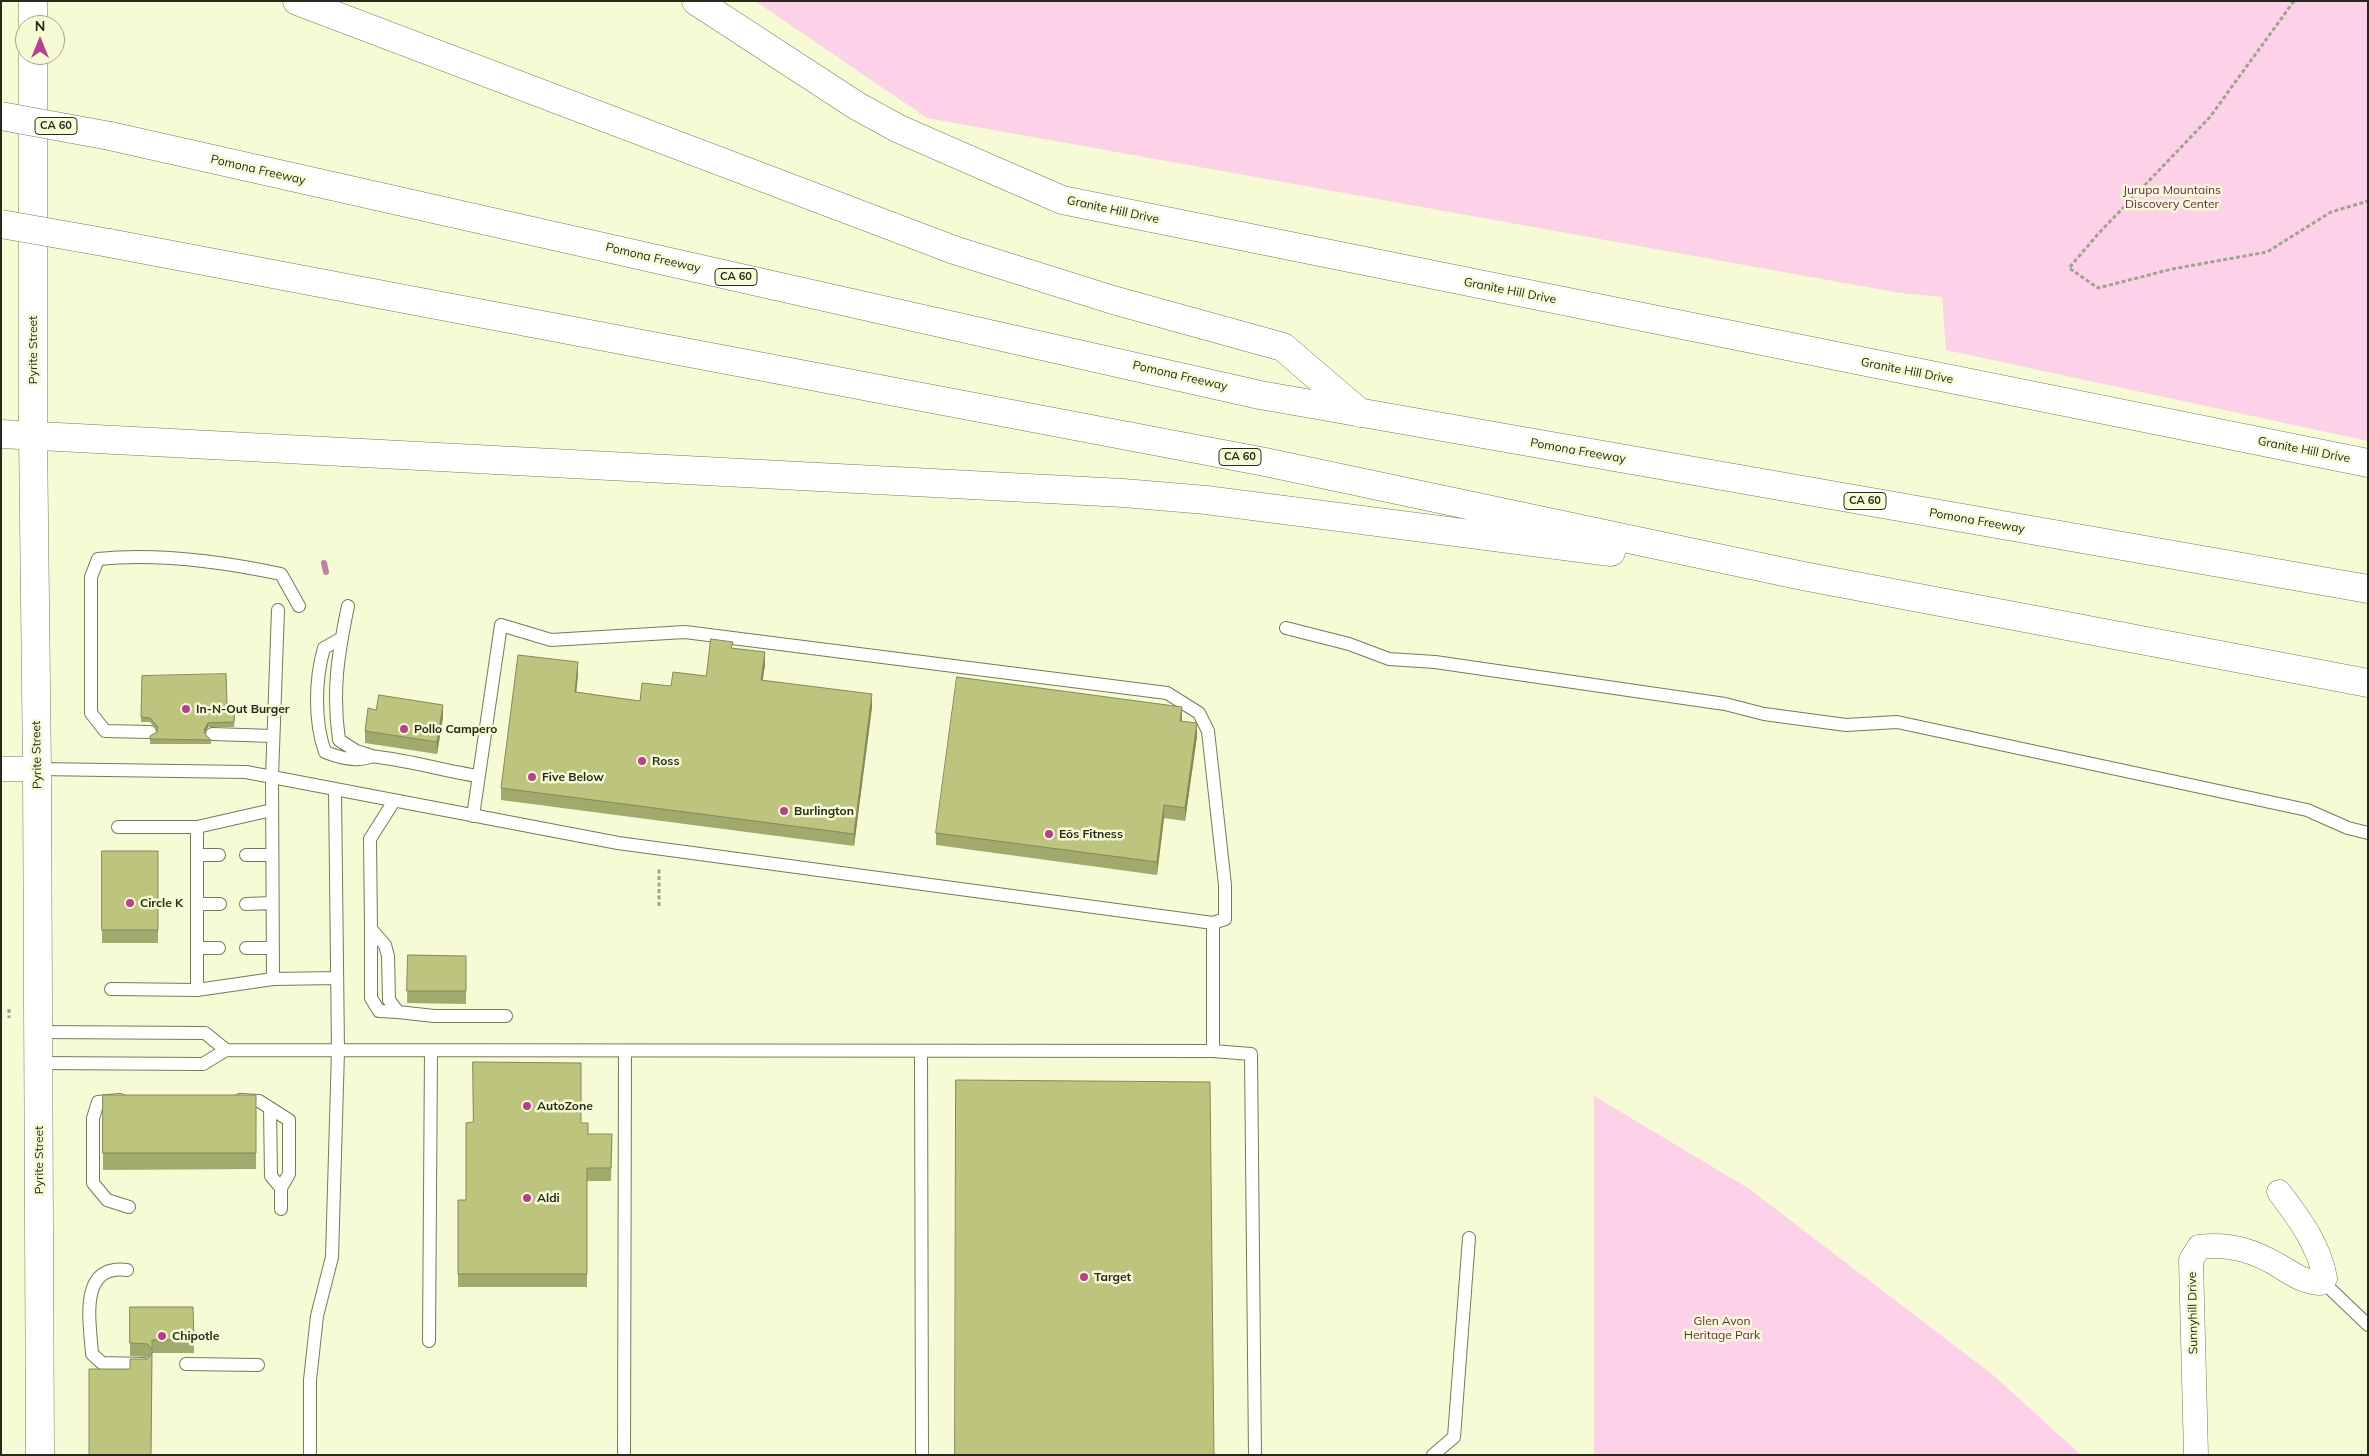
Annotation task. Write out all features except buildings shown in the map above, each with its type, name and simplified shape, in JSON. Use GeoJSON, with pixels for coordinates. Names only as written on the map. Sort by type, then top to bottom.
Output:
{"type":"FeatureCollection","features":[{"type":"Feature","properties":{"kind":"main road"},"geometry":{"type":"LineString","coordinates":[[33,1],[33,15]]}},
{"type":"Feature","properties":{"kind":"main road"},"geometry":{"type":"LineString","coordinates":[[297,1],[954,250],[1113,300],[1284,347],[1362,414]]}},
{"type":"Feature","properties":{"kind":"main road","name":"Granite Hill Drive"},"geometry":{"type":"LineString","coordinates":[[696,1],[857,106],[899,129],[1062,200],[2368,463]]}},
{"type":"Feature","properties":{"kind":"main road","name":"Pyrite Street"},"geometry":{"type":"LineString","coordinates":[[33,65],[33,435],[39,1032],[40,1455]]}},
{"type":"Feature","properties":{"kind":"main road","name":"Pomona Freeway"},"geometry":{"type":"LineString","coordinates":[[1,116],[110,136],[1250,392],[1362,414],[2368,589]]}},
{"type":"Feature","properties":{"kind":"main road","name":"CA 60"},"geometry":{"type":"LineString","coordinates":[[1,224],[1265,462],[1803,576],[2368,683]]}},
{"type":"Feature","properties":{"kind":"main road"},"geometry":{"type":"LineString","coordinates":[[1,434],[1123,493],[1215,501],[1803,576]]}},
{"type":"Feature","properties":{"kind":"street"},"geometry":{"type":"LineString","coordinates":[[1,769],[37,769]]}},
{"type":"Feature","properties":{"kind":"street"},"geometry":{"type":"LineString","coordinates":[[2279,1192],[2302,1222],[2322,1263],[2325,1278],[2322,1281]]}},
{"type":"Feature","properties":{"kind":"street","name":"Sunnyhill Drive"},"geometry":{"type":"LineString","coordinates":[[2196,1455],[2191,1260],[2199,1247],[2219,1244],[2241,1247],[2280,1266],[2302,1281],[2320,1283],[2322,1281]]}},
{"type":"Feature","properties":{"kind":"lane"},"geometry":{"type":"LineString","coordinates":[[150,732],[105,731],[91,713],[91,577],[98,559],[121,556],[202,562],[281,574],[299,606]]}},
{"type":"Feature","properties":{"kind":"lane"},"geometry":{"type":"LineString","coordinates":[[348,606],[336,665],[334,690],[339,740],[356,751],[372,756],[415,762],[448,771],[478,776]]}},
{"type":"Feature","properties":{"kind":"lane"},"geometry":{"type":"LineString","coordinates":[[273,979],[272,777],[278,610]]}},
{"type":"Feature","properties":{"kind":"lane"},"geometry":{"type":"LineString","coordinates":[[37,769],[246,772],[335,790],[473,816],[628,844],[1214,923],[1225,918],[1225,885],[1208,731],[1199,713],[1167,693],[685,632],[551,640],[501,626],[473,816]]}},
{"type":"Feature","properties":{"kind":"lane"},"geometry":{"type":"LineString","coordinates":[[1286,628],[1349,644],[1389,659],[1454,665],[1725,704],[1764,714],[1846,725],[1897,722],[2307,810],[2348,828],[2368,832]]}},
{"type":"Feature","properties":{"kind":"lane"},"geometry":{"type":"LineString","coordinates":[[342,638],[324,648],[319,667],[320,737],[325,752],[360,759],[372,756]]}},
{"type":"Feature","properties":{"kind":"lane"},"geometry":{"type":"LineString","coordinates":[[212,734],[273,736]]}},
{"type":"Feature","properties":{"kind":"lane"},"geometry":{"type":"LineString","coordinates":[[310,1455],[310,1380],[317,1316],[332,1257],[338,1051],[335,790]]}},
{"type":"Feature","properties":{"kind":"lane"},"geometry":{"type":"LineString","coordinates":[[394,801],[370,839],[371,998],[379,1011],[434,1016],[506,1016]]}},
{"type":"Feature","properties":{"kind":"lane"},"geometry":{"type":"LineString","coordinates":[[118,827],[197,827],[272,810]]}},
{"type":"Feature","properties":{"kind":"lane"},"geometry":{"type":"LineString","coordinates":[[197,827],[197,990]]}},
{"type":"Feature","properties":{"kind":"lane"},"geometry":{"type":"LineString","coordinates":[[197,855],[219,855]]}},
{"type":"Feature","properties":{"kind":"lane"},"geometry":{"type":"LineString","coordinates":[[246,855],[272,855]]}},
{"type":"Feature","properties":{"kind":"lane"},"geometry":{"type":"LineString","coordinates":[[246,904],[272,903]]}},
{"type":"Feature","properties":{"kind":"lane"},"geometry":{"type":"LineString","coordinates":[[197,904],[220,904]]}},
{"type":"Feature","properties":{"kind":"lane"},"geometry":{"type":"LineString","coordinates":[[1213,1051],[1214,923]]}},
{"type":"Feature","properties":{"kind":"lane"},"geometry":{"type":"LineString","coordinates":[[371,929],[385,945],[388,956],[389,1000],[398,1012]]}},
{"type":"Feature","properties":{"kind":"lane"},"geometry":{"type":"LineString","coordinates":[[197,948],[219,948]]}},
{"type":"Feature","properties":{"kind":"lane"},"geometry":{"type":"LineString","coordinates":[[246,948],[273,948]]}},
{"type":"Feature","properties":{"kind":"lane"},"geometry":{"type":"LineString","coordinates":[[111,989],[197,990],[273,979],[337,978]]}},
{"type":"Feature","properties":{"kind":"lane"},"geometry":{"type":"LineString","coordinates":[[39,1032],[205,1034],[226,1050]]}},
{"type":"Feature","properties":{"kind":"lane"},"geometry":{"type":"LineString","coordinates":[[38,1063],[203,1064],[226,1050],[1213,1051],[1251,1054],[1255,1455]]}},
{"type":"Feature","properties":{"kind":"lane"},"geometry":{"type":"LineString","coordinates":[[429,1341],[431,1051]]}},
{"type":"Feature","properties":{"kind":"lane"},"geometry":{"type":"LineString","coordinates":[[624,1455],[625,1051]]}},
{"type":"Feature","properties":{"kind":"lane"},"geometry":{"type":"LineString","coordinates":[[921,1051],[922,1455]]}},
{"type":"Feature","properties":{"kind":"lane"},"geometry":{"type":"LineString","coordinates":[[129,1100],[98,1102],[93,1118],[92,1144],[93,1183],[107,1200],[129,1208]]}},
{"type":"Feature","properties":{"kind":"lane"},"geometry":{"type":"LineString","coordinates":[[227,1100],[259,1101],[289,1120],[289,1174],[281,1188],[281,1209]]}},
{"type":"Feature","properties":{"kind":"lane"},"geometry":{"type":"LineString","coordinates":[[270,1108],[271,1176],[281,1188]]}},
{"type":"Feature","properties":{"kind":"lane"},"geometry":{"type":"LineString","coordinates":[[1433,1455],[1454,1437],[1469,1238]]}},
{"type":"Feature","properties":{"kind":"lane"},"geometry":{"type":"LineString","coordinates":[[127,1270],[113,1268],[98,1278],[90,1294],[92,1354],[102,1363],[144,1364]]}},
{"type":"Feature","properties":{"kind":"lane"},"geometry":{"type":"LineString","coordinates":[[2322,1281],[2368,1325]]}},
{"type":"Feature","properties":{"kind":"lane"},"geometry":{"type":"LineString","coordinates":[[186,1364],[258,1365]]}},
{"type":"Feature","properties":{"kind":"path"},"geometry":{"type":"LineString","coordinates":[[2294,1],[2210,117],[2098,234],[2069,268],[2098,288],[2172,269],[2267,252],[2331,212],[2368,201]]}},
{"type":"Feature","properties":{"kind":"path"},"geometry":{"type":"LineString","coordinates":[[658,906],[659,868]]}},
{"type":"Feature","properties":{"kind":"path"},"geometry":{"type":"LineString","coordinates":[[9,1010],[9,1018]]}},
{"type":"Feature","properties":{"kind":"green space","name":"Jurupa Mountains Discovery Center"},"geometry":{"type":"Polygon","coordinates":[[[755,1],[2368,1],[2368,441],[1946,350],[1942,297],[1900,293],[927,118],[755,1]]]}},
{"type":"Feature","properties":{"kind":"green space","name":"Glen Avon Heritage Park"},"geometry":{"type":"Polygon","coordinates":[[[1594,1096],[1748,1188],[1993,1375],[2081,1455],[1594,1455],[1594,1096]]]}},
{"type":"Feature","properties":{"kind":"waterway"},"geometry":{"type":"LineString","coordinates":[[324,563],[326,572]]}},
{"type":"Feature","properties":{"kind":"place","name":"In-N-Out Burger"},"geometry":{"type":"Point","coordinates":[186,709]}},
{"type":"Feature","properties":{"kind":"place","name":"Pollo Campero"},"geometry":{"type":"Point","coordinates":[404,729]}},
{"type":"Feature","properties":{"kind":"place","name":"Ross"},"geometry":{"type":"Point","coordinates":[642,761]}},
{"type":"Feature","properties":{"kind":"place","name":"Five Below"},"geometry":{"type":"Point","coordinates":[532,777]}},
{"type":"Feature","properties":{"kind":"place","name":"Burlington"},"geometry":{"type":"Point","coordinates":[784,811]}},
{"type":"Feature","properties":{"kind":"place","name":"Eōs Fitness"},"geometry":{"type":"Point","coordinates":[1049,834]}},
{"type":"Feature","properties":{"kind":"place","name":"Circle K"},"geometry":{"type":"Point","coordinates":[130,903]}},
{"type":"Feature","properties":{"kind":"place","name":"AutoZone"},"geometry":{"type":"Point","coordinates":[527,1106]}},
{"type":"Feature","properties":{"kind":"place","name":"Aldi"},"geometry":{"type":"Point","coordinates":[527,1198]}},
{"type":"Feature","properties":{"kind":"place","name":"Target"},"geometry":{"type":"Point","coordinates":[1084,1277]}},
{"type":"Feature","properties":{"kind":"place","name":"Chipotle"},"geometry":{"type":"Point","coordinates":[162,1336]}}]}
